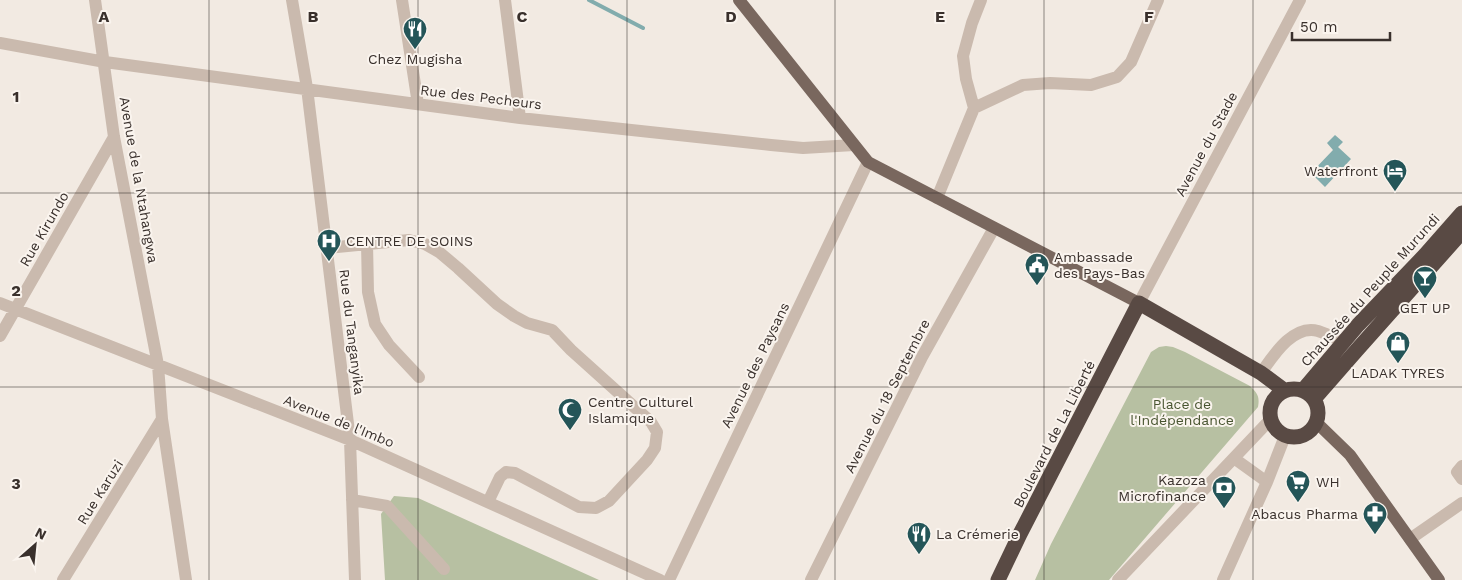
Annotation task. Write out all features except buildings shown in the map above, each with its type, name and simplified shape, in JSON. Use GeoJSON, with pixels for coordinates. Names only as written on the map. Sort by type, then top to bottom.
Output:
{"type":"FeatureCollection","features":[{"type":"Feature","properties":{"kind":"highway","name":"Chaussée du Peuple Murundi"},"geometry":{"type":"LineString","coordinates":[[1309,395],[1362,344],[1458,229],[1462,213]]}},
{"type":"Feature","properties":{"kind":"highway","name":"Chaussée du Peuple Murundi"},"geometry":{"type":"LineString","coordinates":[[1309,395],[1344,342],[1458,229]]}},
{"type":"Feature","properties":{"kind":"highway"},"geometry":{"type":"LineString","coordinates":[[1139,303],[1261,373],[1284,390]]}},
{"type":"Feature","properties":{"kind":"highway","name":"Boulevard de La Liberté"},"geometry":{"type":"LineString","coordinates":[[998,580],[1139,303]]}},
{"type":"Feature","properties":{"kind":"highway"},"geometry":{"type":"LineString","coordinates":[[1294,388],[1309,395],[1317,407],[1318,414],[1311,430],[1302,436],[1293,437],[1285,436],[1279,432],[1270,420],[1270,406],[1273,399],[1284,390],[1294,388]]}},
{"type":"Feature","properties":{"kind":"main road"},"geometry":{"type":"LineString","coordinates":[[739,0],[868,162],[1139,303]]}},
{"type":"Feature","properties":{"kind":"main road"},"geometry":{"type":"LineString","coordinates":[[1316,422],[1350,455],[1439,580]]}},
{"type":"Feature","properties":{"kind":"street","name":"Avenue de la Ntahangwa"},"geometry":{"type":"LineString","coordinates":[[95,0],[114,137],[158,365],[162,419],[186,580]]}},
{"type":"Feature","properties":{"kind":"street","name":"Rue du Tanganyika"},"geometry":{"type":"LineString","coordinates":[[292,0],[307,88],[350,440],[356,580]]}},
{"type":"Feature","properties":{"kind":"street"},"geometry":{"type":"LineString","coordinates":[[402,0],[418,104]]}},
{"type":"Feature","properties":{"kind":"street"},"geometry":{"type":"LineString","coordinates":[[505,0],[520,118]]}},
{"type":"Feature","properties":{"kind":"street"},"geometry":{"type":"LineString","coordinates":[[937,198],[974,108],[966,78],[964,56],[972,23],[981,0]]}},
{"type":"Feature","properties":{"kind":"street"},"geometry":{"type":"LineString","coordinates":[[974,108],[1023,85],[1050,83],[1091,85],[1117,77],[1131,62],[1158,0]]}},
{"type":"Feature","properties":{"kind":"street","name":"Avenue du Stade"},"geometry":{"type":"LineString","coordinates":[[1139,303],[1300,0]]}},
{"type":"Feature","properties":{"kind":"street","name":"Rue des Pecheurs"},"geometry":{"type":"LineString","coordinates":[[0,43],[105,62],[520,118],[803,148],[854,145]]}},
{"type":"Feature","properties":{"kind":"street","name":"Rue Kirundo"},"geometry":{"type":"LineString","coordinates":[[0,336],[114,137]]}},
{"type":"Feature","properties":{"kind":"street","name":"Avenue des Paysans"},"geometry":{"type":"LineString","coordinates":[[669,580],[868,162]]}},
{"type":"Feature","properties":{"kind":"street","name":"Avenue du 18 Septembre"},"geometry":{"type":"LineString","coordinates":[[811,580],[922,358],[994,228]]}},
{"type":"Feature","properties":{"kind":"street"},"geometry":{"type":"LineString","coordinates":[[327,248],[409,240],[425,244],[439,252],[497,304],[514,316],[527,324],[552,330],[571,350],[651,422],[657,432],[655,448],[647,460],[610,501],[596,508],[579,507],[515,473],[506,472],[500,478],[488,502]]}},
{"type":"Feature","properties":{"kind":"street"},"geometry":{"type":"LineString","coordinates":[[368,243],[368,292],[375,324],[389,345],[419,377]]}},
{"type":"Feature","properties":{"kind":"street","name":"Avenue de l'Imbo"},"geometry":{"type":"LineString","coordinates":[[0,304],[350,440],[660,580]]}},
{"type":"Feature","properties":{"kind":"street"},"geometry":{"type":"LineString","coordinates":[[1261,373],[1287,340],[1305,330],[1317,331],[1344,342]]}},
{"type":"Feature","properties":{"kind":"street","name":"Rue Karuzi"},"geometry":{"type":"LineString","coordinates":[[63,580],[162,419]]}},
{"type":"Feature","properties":{"kind":"street"},"geometry":{"type":"LineString","coordinates":[[1118,580],[1270,420]]}},
{"type":"Feature","properties":{"kind":"street"},"geometry":{"type":"LineString","coordinates":[[1224,580],[1285,436]]}},
{"type":"Feature","properties":{"kind":"street"},"geometry":{"type":"LineString","coordinates":[[1235,459],[1267,482]]}},
{"type":"Feature","properties":{"kind":"street"},"geometry":{"type":"LineString","coordinates":[[1462,466],[1457,472],[1462,479]]}},
{"type":"Feature","properties":{"kind":"street"},"geometry":{"type":"LineString","coordinates":[[352,500],[388,506],[444,569]]}},
{"type":"Feature","properties":{"kind":"street"},"geometry":{"type":"LineString","coordinates":[[1410,539],[1462,502]]}},
{"type":"Feature","properties":{"kind":"green space","name":"Place de l'Indépendance"},"geometry":{"type":"Polygon","coordinates":[[[1166,346],[1185,352],[1250,386],[1259,400],[1258,407],[1109,580],[1035,580],[1051,544],[1151,352],[1159,347],[1166,346]]]}},
{"type":"Feature","properties":{"kind":"green space"},"geometry":{"type":"Polygon","coordinates":[[[394,496],[418,498],[599,580],[385,580],[381,514],[394,496]]]}},
{"type":"Feature","properties":{"kind":"water"},"geometry":{"type":"Polygon","coordinates":[[[1335,135],[1343,142],[1338,147],[1351,159],[1325,187],[1311,173],[1333,150],[1327,143],[1335,135]]]}},
{"type":"Feature","properties":{"kind":"waterway"},"geometry":{"type":"LineString","coordinates":[[589,0],[643,28]]}},
{"type":"Feature","properties":{"kind":"place","name":"Chez Mugisha"},"geometry":{"type":"Point","coordinates":[415,50]}},
{"type":"Feature","properties":{"kind":"place","name":"Waterfront"},"geometry":{"type":"Point","coordinates":[1395,192]}},
{"type":"Feature","properties":{"kind":"place","name":"CENTRE DE SOINS"},"geometry":{"type":"Point","coordinates":[329,262]}},
{"type":"Feature","properties":{"kind":"place","name":"Ambassade des Pays-Bas"},"geometry":{"type":"Point","coordinates":[1037,286]}},
{"type":"Feature","properties":{"kind":"place","name":"GET UP"},"geometry":{"type":"Point","coordinates":[1425,299]}},
{"type":"Feature","properties":{"kind":"place","name":"LADAK TYRES"},"geometry":{"type":"Point","coordinates":[1398,364]}},
{"type":"Feature","properties":{"kind":"place","name":"Centre Culturel Islamique"},"geometry":{"type":"Point","coordinates":[570,431]}},
{"type":"Feature","properties":{"kind":"place","name":"WH"},"geometry":{"type":"Point","coordinates":[1298,503]}},
{"type":"Feature","properties":{"kind":"place","name":"Kazoza Microfinance"},"geometry":{"type":"Point","coordinates":[1224,509]}},
{"type":"Feature","properties":{"kind":"place","name":"Abacus Pharma"},"geometry":{"type":"Point","coordinates":[1375,535]}},
{"type":"Feature","properties":{"kind":"place","name":"La Crémerie"},"geometry":{"type":"Point","coordinates":[919,555]}}]}
